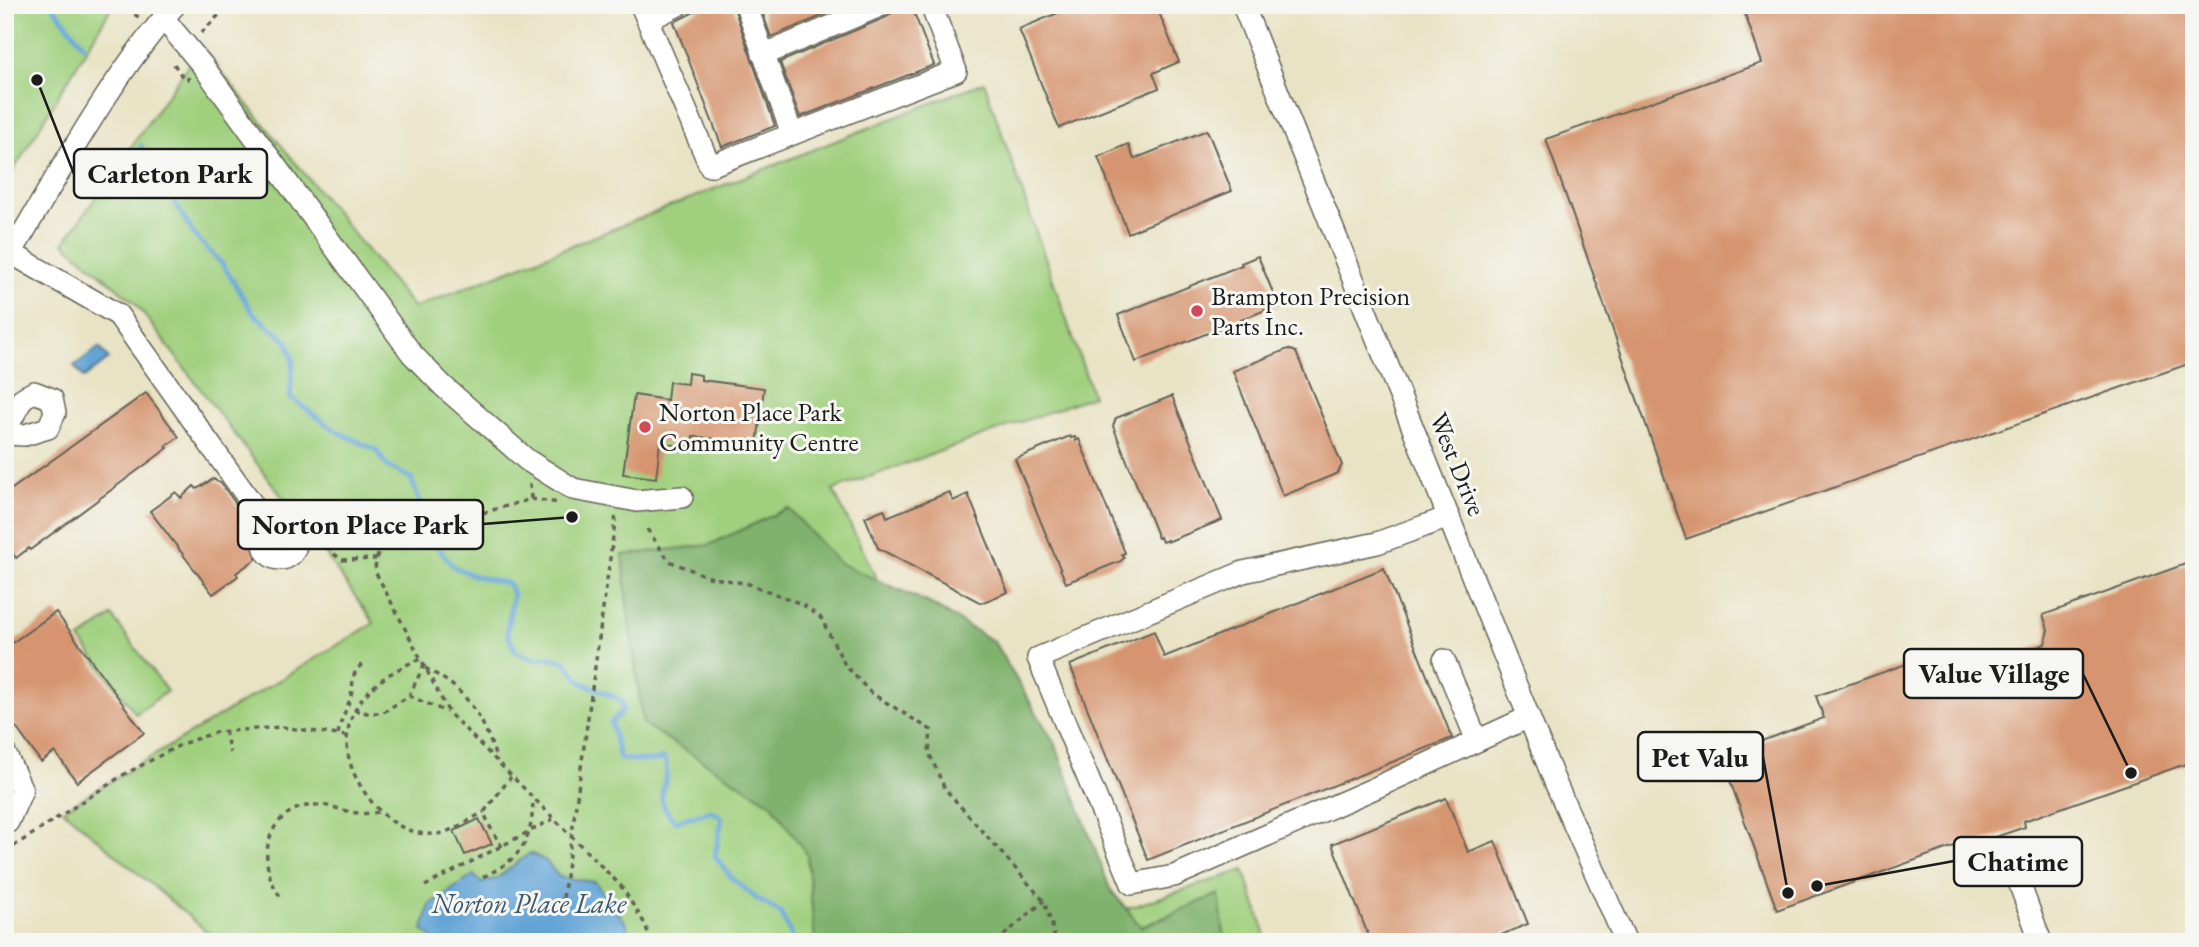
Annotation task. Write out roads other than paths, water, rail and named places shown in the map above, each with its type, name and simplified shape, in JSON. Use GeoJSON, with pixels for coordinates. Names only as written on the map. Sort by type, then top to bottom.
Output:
{"type":"FeatureCollection","features":[{"type":"Feature","properties":{"kind":"street"},"geometry":{"type":"LineString","coordinates":[[678,5],[645,13],[710,166],[956,71],[931,5]]}},
{"type":"Feature","properties":{"kind":"street"},"geometry":{"type":"LineString","coordinates":[[746,5],[792,134]]}},
{"type":"Feature","properties":{"kind":"street"},"geometry":{"type":"LineString","coordinates":[[762,55],[882,5]]}},
{"type":"Feature","properties":{"kind":"street","name":"West Drive"},"geometry":{"type":"LineString","coordinates":[[1243,5],[1555,782],[1626,942]]}},
{"type":"Feature","properties":{"kind":"street"},"geometry":{"type":"LineString","coordinates":[[276,528],[118,315],[8,258],[78,142],[140,47],[169,12],[203,66],[412,354],[443,386],[527,460],[573,489],[637,501],[682,497]]}},
{"type":"Feature","properties":{"kind":"street"},"geometry":{"type":"LineString","coordinates":[[1449,517],[1377,543],[1243,572],[1038,658],[1132,884],[1174,876],[1529,717]]}},
{"type":"Feature","properties":{"kind":"street"},"geometry":{"type":"LineString","coordinates":[[1444,660],[1477,741]]}},
{"type":"Feature","properties":{"kind":"street"},"geometry":{"type":"LineString","coordinates":[[5,753],[22,790],[5,824]]}},
{"type":"Feature","properties":{"kind":"street"},"geometry":{"type":"LineString","coordinates":[[2008,853],[2041,942]]}},
{"type":"Feature","properties":{"kind":"water"},"geometry":{"type":"Polygon","coordinates":[[[99,347],[109,359],[84,378],[74,366],[99,347]]]}},
{"type":"Feature","properties":{"kind":"water","name":"Norton Place Lake"},"geometry":{"type":"Polygon","coordinates":[[[530,853],[546,861],[559,877],[595,882],[626,923],[633,942],[436,942],[423,930],[430,904],[474,875],[481,883],[496,879],[530,853]]]}},
{"type":"Feature","properties":{"kind":"waterway"},"geometry":{"type":"LineString","coordinates":[[52,5],[84,46]]}},
{"type":"Feature","properties":{"kind":"waterway"},"geometry":{"type":"LineString","coordinates":[[141,146],[194,235],[223,265],[253,313],[288,342],[293,360],[290,397],[336,431],[376,450],[387,466],[411,478],[423,511]]}},
{"type":"Feature","properties":{"kind":"waterway"},"geometry":{"type":"LineString","coordinates":[[432,541],[454,567],[475,576],[509,584],[513,594],[507,632],[515,651],[533,659],[551,658],[565,661],[581,682],[621,700],[623,710],[611,723],[620,759],[652,761],[664,758],[666,775],[663,802],[675,821],[712,811],[722,818],[715,856],[731,877],[757,899],[780,912],[795,942]]}},
{"type":"Feature","properties":{"kind":"place","name":"Carleton Park"},"geometry":{"type":"Point","coordinates":[37,80]}},
{"type":"Feature","properties":{"kind":"place","name":"Brampton Precision Parts Inc."},"geometry":{"type":"Point","coordinates":[1197,311]}},
{"type":"Feature","properties":{"kind":"place","name":"Norton Place Park Community Centre"},"geometry":{"type":"Point","coordinates":[645,427]}},
{"type":"Feature","properties":{"kind":"place","name":"Norton Place Park"},"geometry":{"type":"Point","coordinates":[572,517]}},
{"type":"Feature","properties":{"kind":"place","name":"Value Village"},"geometry":{"type":"Point","coordinates":[2131,773]}},
{"type":"Feature","properties":{"kind":"place","name":"Chatime"},"geometry":{"type":"Point","coordinates":[1817,886]}},
{"type":"Feature","properties":{"kind":"place","name":"Pet Valu"},"geometry":{"type":"Point","coordinates":[1788,893]}}]}
